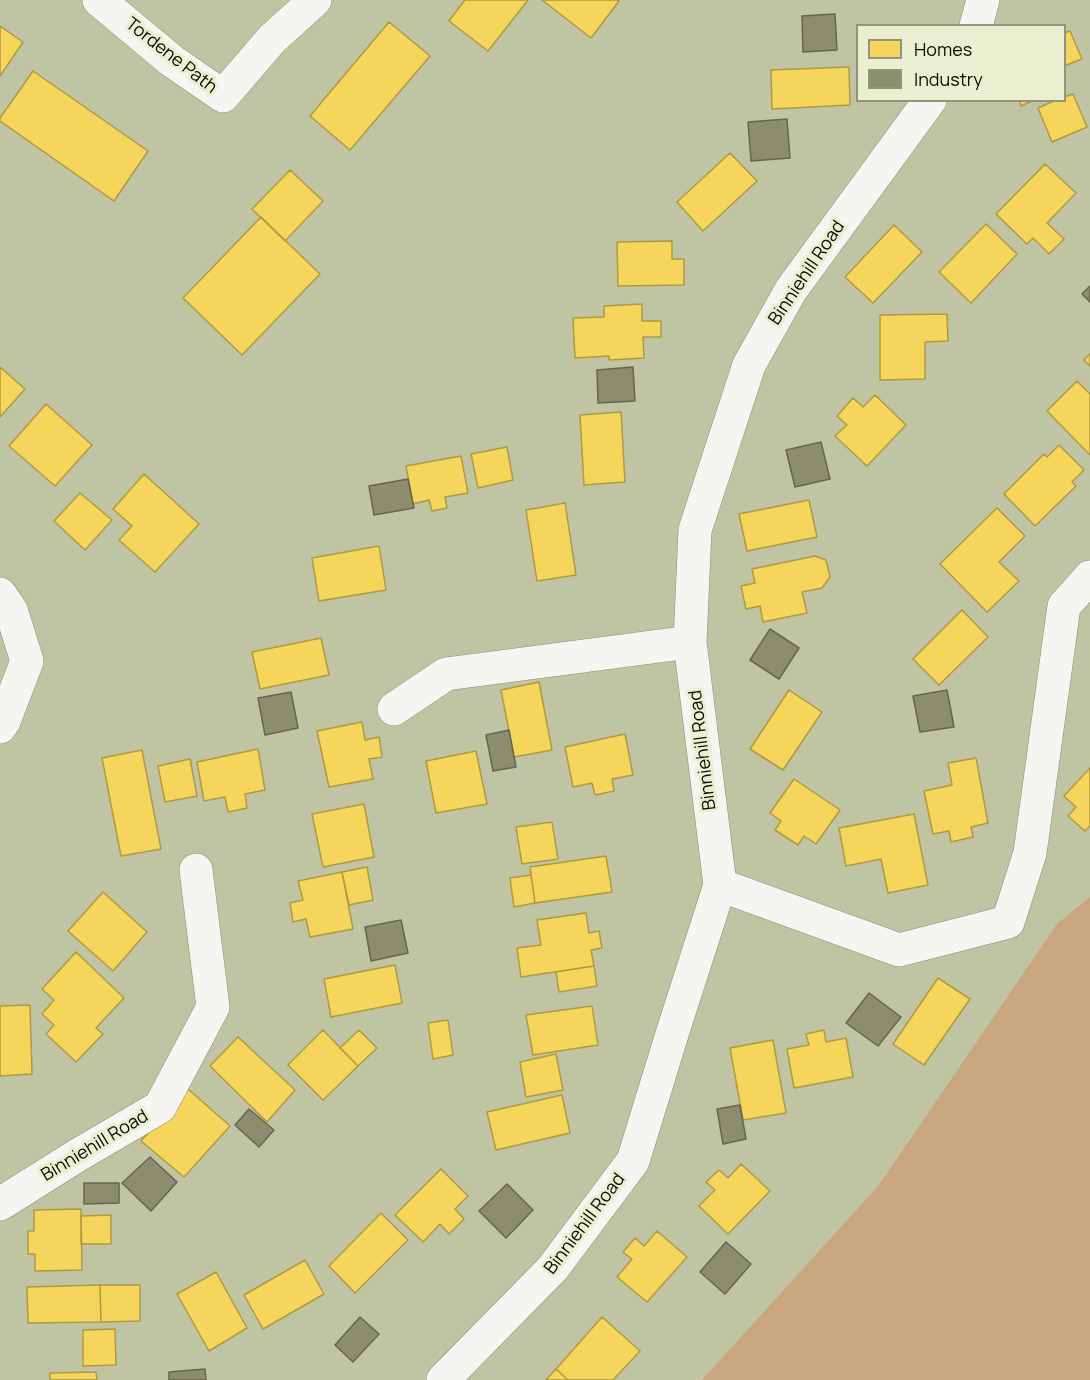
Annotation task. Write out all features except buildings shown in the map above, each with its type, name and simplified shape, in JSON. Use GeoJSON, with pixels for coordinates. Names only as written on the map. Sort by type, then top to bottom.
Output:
{"type":"FeatureCollection","features":[{"type":"Feature","properties":{"kind":"street","name":"Tordene Path"},"geometry":{"type":"LineString","coordinates":[[99,0],[172,61],[223,96],[272,39],[315,0]]}},
{"type":"Feature","properties":{"kind":"street"},"geometry":{"type":"LineString","coordinates":[[976,24],[982,0]]}},
{"type":"Feature","properties":{"kind":"street","name":"Binniehill Road"},"geometry":{"type":"LineString","coordinates":[[443,1380],[553,1268],[633,1161],[720,885],[690,642],[695,530],[749,365],[791,290],[929,102]]}},
{"type":"Feature","properties":{"kind":"street"},"geometry":{"type":"LineString","coordinates":[[720,885],[899,950],[1008,922],[1030,853],[1064,606],[1090,577]]}},
{"type":"Feature","properties":{"kind":"street"},"geometry":{"type":"LineString","coordinates":[[0,594],[11,610],[27,661],[0,727]]}},
{"type":"Feature","properties":{"kind":"street"},"geometry":{"type":"LineString","coordinates":[[394,710],[446,674],[690,642]]}},
{"type":"Feature","properties":{"kind":"street","name":"Binniehill Road"},"geometry":{"type":"LineString","coordinates":[[0,1204],[160,1107],[213,1007],[196,870]]}},
{"type":"Feature","properties":{"kind":"shaded area"},"geometry":{"type":"Polygon","coordinates":[[[1090,897],[1090,1380],[702,1380],[879,1185],[1057,924],[1090,897]]]}}]}
